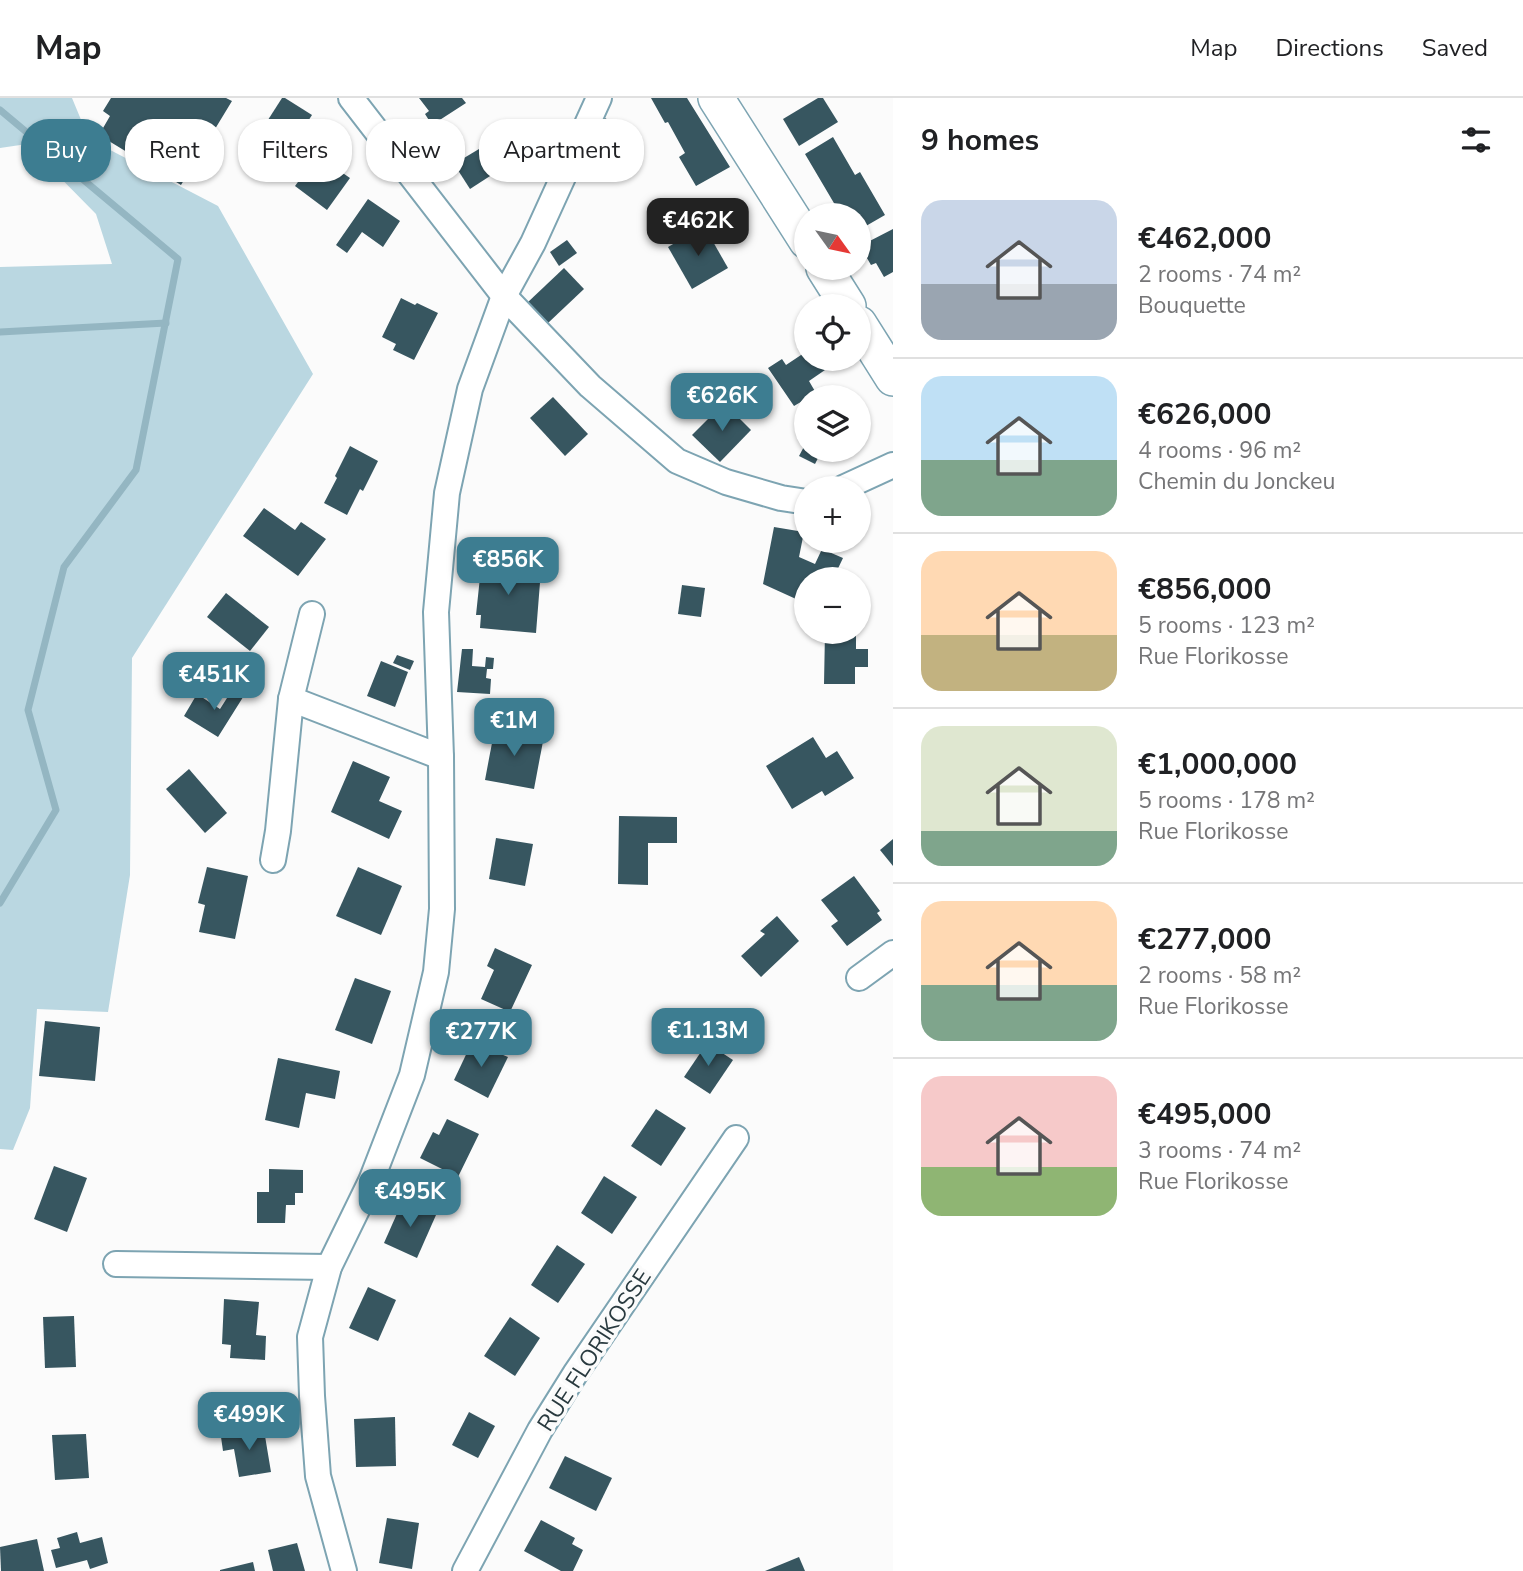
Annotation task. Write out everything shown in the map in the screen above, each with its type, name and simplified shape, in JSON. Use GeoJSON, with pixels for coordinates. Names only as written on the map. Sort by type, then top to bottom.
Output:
{"type":"FeatureCollection","features":[{"type":"Feature","properties":{"kind":"main road"},"geometry":{"type":"LineString","coordinates":[[716,98],[794,221]]}},
{"type":"Feature","properties":{"kind":"main road"},"geometry":{"type":"LineString","coordinates":[[871,343],[893,378]]}},
{"type":"Feature","properties":{"kind":"street"},"geometry":{"type":"LineString","coordinates":[[351,98],[504,296],[590,386],[677,461],[726,482],[794,500]]}},
{"type":"Feature","properties":{"kind":"street"},"geometry":{"type":"LineString","coordinates":[[344,1571],[318,1476],[310,1337],[328,1267],[371,1181],[412,1075],[436,972],[442,909],[436,612],[447,494],[470,389],[504,296],[533,243],[599,98]]}},
{"type":"Feature","properties":{"kind":"street"},"geometry":{"type":"LineString","coordinates":[[868,476],[893,464]]}},
{"type":"Feature","properties":{"kind":"street"},"geometry":{"type":"LineString","coordinates":[[272,860],[278,831],[291,699],[312,614]]}},
{"type":"Feature","properties":{"kind":"street"},"geometry":{"type":"LineString","coordinates":[[291,699],[441,757]]}},
{"type":"Feature","properties":{"kind":"street"},"geometry":{"type":"LineString","coordinates":[[859,978],[893,953]]}},
{"type":"Feature","properties":{"kind":"street","name":"RUE FLORIKOSSE"},"geometry":{"type":"LineString","coordinates":[[465,1571],[540,1430],[575,1374],[736,1138]]}},
{"type":"Feature","properties":{"kind":"street"},"geometry":{"type":"LineString","coordinates":[[116,1264],[328,1267]]}},
{"type":"Feature","properties":{"kind":"shaded area"},"geometry":{"type":"Polygon","coordinates":[[[0,98],[72,98],[81,119],[21,119],[21,145],[0,148],[0,98]]]}},
{"type":"Feature","properties":{"kind":"shaded area"},"geometry":{"type":"Polygon","coordinates":[[[111,150],[125,158],[125,182],[172,182],[218,206],[313,374],[132,658],[130,875],[108,1012],[37,1009],[30,1108],[13,1150],[0,1149],[0,267],[112,264],[96,214],[64,182],[111,182],[111,150]]]}},
{"type":"Feature","properties":{"kind":"building"},"geometry":{"type":"Polygon","coordinates":[[[111,98],[226,98],[232,101],[221,119],[125,119],[125,151],[111,142],[111,119],[103,111],[111,98]]]}},
{"type":"Feature","properties":{"kind":"building"},"geometry":{"type":"Polygon","coordinates":[[[282,98],[312,115],[309,119],[269,119],[282,98]]]}},
{"type":"Feature","properties":{"kind":"building"},"geometry":{"type":"Polygon","coordinates":[[[419,98],[462,98],[466,103],[441,119],[428,119],[425,114],[429,111],[419,98]]]}},
{"type":"Feature","properties":{"kind":"building"},"geometry":{"type":"Polygon","coordinates":[[[651,98],[687,98],[730,167],[696,186],[679,157],[685,153],[651,98]]]}},
{"type":"Feature","properties":{"kind":"building"},"geometry":{"type":"Polygon","coordinates":[[[818,98],[823,98],[838,122],[799,146],[783,119],[818,98]]]}},
{"type":"Feature","properties":{"kind":"building"},"geometry":{"type":"Polygon","coordinates":[[[833,137],[855,175],[860,172],[885,215],[872,222],[872,203],[834,203],[805,154],[833,137]]]}},
{"type":"Feature","properties":{"kind":"building"},"geometry":{"type":"Polygon","coordinates":[[[479,149],[481,182],[470,189],[465,181],[465,157],[479,149]]]}},
{"type":"Feature","properties":{"kind":"building"},"geometry":{"type":"Polygon","coordinates":[[[298,182],[347,182],[327,210],[295,186],[298,182]]]}},
{"type":"Feature","properties":{"kind":"building"},"geometry":{"type":"Polygon","coordinates":[[[368,199],[400,221],[383,247],[362,232],[347,253],[336,245],[368,199]]]}},
{"type":"Feature","properties":{"kind":"building"},"geometry":{"type":"Polygon","coordinates":[[[704,226],[728,268],[692,289],[668,247],[704,226]]]}},
{"type":"Feature","properties":{"kind":"building"},"geometry":{"type":"Polygon","coordinates":[[[893,229],[893,272],[884,277],[876,263],[872,265],[872,240],[893,229]]]}},
{"type":"Feature","properties":{"kind":"building"},"geometry":{"type":"Polygon","coordinates":[[[567,240],[577,253],[559,266],[550,252],[567,240]]]}},
{"type":"Feature","properties":{"kind":"building"},"geometry":{"type":"Polygon","coordinates":[[[564,268],[584,289],[548,323],[527,303],[564,268]]]}},
{"type":"Feature","properties":{"kind":"building"},"geometry":{"type":"Polygon","coordinates":[[[401,298],[438,313],[414,360],[393,350],[396,344],[382,337],[401,298]]]}},
{"type":"Feature","properties":{"kind":"building"},"geometry":{"type":"Polygon","coordinates":[[[782,359],[786,365],[794,360],[794,371],[824,371],[809,381],[811,385],[794,385],[794,406],[768,368],[782,359]]]}},
{"type":"Feature","properties":{"kind":"building"},"geometry":{"type":"Polygon","coordinates":[[[553,397],[588,434],[565,456],[530,418],[553,397]]]}},
{"type":"Feature","properties":{"kind":"building"},"geometry":{"type":"Polygon","coordinates":[[[724,403],[751,430],[720,462],[692,435],[724,403]]]}},
{"type":"Feature","properties":{"kind":"building"},"geometry":{"type":"Polygon","coordinates":[[[350,446],[378,461],[347,515],[324,503],[350,446]]]}},
{"type":"Feature","properties":{"kind":"building"},"geometry":{"type":"Polygon","coordinates":[[[264,508],[295,530],[301,522],[326,539],[298,576],[243,536],[264,508]]]}},
{"type":"Feature","properties":{"kind":"building"},"geometry":{"type":"Polygon","coordinates":[[[774,527],[794,530],[794,553],[800,553],[799,557],[815,564],[820,553],[831,553],[843,558],[839,567],[794,567],[794,598],[763,584],[774,527]]]}},
{"type":"Feature","properties":{"kind":"building"},"geometry":{"type":"Polygon","coordinates":[[[482,558],[515,561],[515,568],[541,570],[536,633],[480,628],[481,615],[476,615],[482,558]]]}},
{"type":"Feature","properties":{"kind":"building"},"geometry":{"type":"Polygon","coordinates":[[[682,585],[705,588],[701,617],[678,614],[682,585]]]}},
{"type":"Feature","properties":{"kind":"building"},"geometry":{"type":"Polygon","coordinates":[[[226,593],[269,627],[250,651],[207,617],[226,593]]]}},
{"type":"Feature","properties":{"kind":"building"},"geometry":{"type":"Polygon","coordinates":[[[825,644],[856,644],[856,649],[868,649],[868,667],[855,667],[855,684],[824,684],[825,644]]]}},
{"type":"Feature","properties":{"kind":"building"},"geometry":{"type":"Polygon","coordinates":[[[462,649],[473,649],[472,666],[485,667],[486,657],[494,658],[493,669],[487,669],[486,678],[491,679],[490,694],[457,692],[462,649]]]}},
{"type":"Feature","properties":{"kind":"building"},"geometry":{"type":"Polygon","coordinates":[[[397,655],[414,661],[410,670],[393,663],[397,655]]]}},
{"type":"Feature","properties":{"kind":"building"},"geometry":{"type":"Polygon","coordinates":[[[381,661],[408,672],[395,707],[367,696],[381,661]]]}},
{"type":"Feature","properties":{"kind":"building"},"geometry":{"type":"Polygon","coordinates":[[[234,687],[245,694],[218,737],[184,716],[197,694],[220,709],[234,687]]]}},
{"type":"Feature","properties":{"kind":"building"},"geometry":{"type":"Polygon","coordinates":[[[495,727],[544,736],[534,789],[485,780],[495,727]]]}},
{"type":"Feature","properties":{"kind":"building"},"geometry":{"type":"Polygon","coordinates":[[[813,737],[826,758],[837,751],[854,778],[825,796],[822,791],[792,809],[766,766],[813,737]]]}},
{"type":"Feature","properties":{"kind":"building"},"geometry":{"type":"Polygon","coordinates":[[[353,761],[390,777],[379,801],[402,811],[389,839],[331,812],[353,761]]]}},
{"type":"Feature","properties":{"kind":"building"},"geometry":{"type":"Polygon","coordinates":[[[189,769],[227,813],[205,833],[166,789],[189,769]]]}},
{"type":"Feature","properties":{"kind":"building"},"geometry":{"type":"Polygon","coordinates":[[[619,816],[677,817],[677,843],[648,843],[648,885],[618,884],[619,816]]]}},
{"type":"Feature","properties":{"kind":"building"},"geometry":{"type":"Polygon","coordinates":[[[496,838],[533,844],[525,886],[489,879],[496,838]]]}},
{"type":"Feature","properties":{"kind":"building"},"geometry":{"type":"Polygon","coordinates":[[[893,839],[893,866],[880,850],[893,839]]]}},
{"type":"Feature","properties":{"kind":"building"},"geometry":{"type":"Polygon","coordinates":[[[207,867],[248,876],[235,939],[199,932],[205,905],[198,903],[207,867]]]}},
{"type":"Feature","properties":{"kind":"building"},"geometry":{"type":"Polygon","coordinates":[[[358,867],[402,886],[381,935],[336,916],[358,867]]]}},
{"type":"Feature","properties":{"kind":"building"},"geometry":{"type":"Polygon","coordinates":[[[854,876],[880,911],[877,913],[882,920],[847,946],[831,926],[838,921],[821,900],[854,876]]]}},
{"type":"Feature","properties":{"kind":"building"},"geometry":{"type":"Polygon","coordinates":[[[777,916],[799,941],[761,977],[741,956],[765,934],[760,931],[777,916]]]}},
{"type":"Feature","properties":{"kind":"building"},"geometry":{"type":"Polygon","coordinates":[[[495,948],[532,965],[510,1012],[481,999],[494,970],[487,966],[495,948]]]}},
{"type":"Feature","properties":{"kind":"building"},"geometry":{"type":"Polygon","coordinates":[[[355,978],[391,991],[372,1044],[335,1030],[355,978]]]}},
{"type":"Feature","properties":{"kind":"building"},"geometry":{"type":"Polygon","coordinates":[[[45,1021],[100,1027],[95,1081],[39,1076],[45,1021]]]}},
{"type":"Feature","properties":{"kind":"building"},"geometry":{"type":"Polygon","coordinates":[[[472,1042],[508,1057],[488,1098],[454,1080],[472,1042]]]}},
{"type":"Feature","properties":{"kind":"building"},"geometry":{"type":"Polygon","coordinates":[[[707,1043],[733,1060],[710,1094],[684,1077],[707,1043]]]}},
{"type":"Feature","properties":{"kind":"building"},"geometry":{"type":"Polygon","coordinates":[[[278,1058],[340,1071],[335,1099],[306,1093],[299,1128],[265,1120],[278,1058]]]}},
{"type":"Feature","properties":{"kind":"building"},"geometry":{"type":"Polygon","coordinates":[[[656,1109],[686,1128],[661,1166],[631,1146],[656,1109]]]}},
{"type":"Feature","properties":{"kind":"building"},"geometry":{"type":"Polygon","coordinates":[[[447,1119],[479,1134],[458,1177],[420,1158],[433,1132],[439,1135],[447,1119]]]}},
{"type":"Feature","properties":{"kind":"building"},"geometry":{"type":"Polygon","coordinates":[[[54,1166],[87,1178],[67,1232],[34,1219],[54,1166]]]}},
{"type":"Feature","properties":{"kind":"building"},"geometry":{"type":"Polygon","coordinates":[[[269,1169],[303,1170],[303,1193],[295,1193],[295,1205],[286,1205],[285,1223],[257,1223],[257,1192],[269,1192],[269,1169]]]}},
{"type":"Feature","properties":{"kind":"building"},"geometry":{"type":"Polygon","coordinates":[[[604,1176],[637,1197],[612,1234],[581,1213],[604,1176]]]}},
{"type":"Feature","properties":{"kind":"building"},"geometry":{"type":"Polygon","coordinates":[[[403,1200],[436,1215],[417,1258],[384,1243],[403,1200]]]}},
{"type":"Feature","properties":{"kind":"building"},"geometry":{"type":"Polygon","coordinates":[[[557,1245],[585,1264],[558,1303],[531,1285],[557,1245]]]}},
{"type":"Feature","properties":{"kind":"building"},"geometry":{"type":"Polygon","coordinates":[[[368,1287],[396,1300],[378,1341],[349,1328],[368,1287]]]}},
{"type":"Feature","properties":{"kind":"building"},"geometry":{"type":"Polygon","coordinates":[[[224,1299],[259,1302],[256,1335],[266,1336],[265,1360],[230,1358],[231,1345],[222,1344],[224,1299]]]}},
{"type":"Feature","properties":{"kind":"building"},"geometry":{"type":"Polygon","coordinates":[[[74,1316],[76,1367],[45,1368],[43,1317],[74,1316]]]}},
{"type":"Feature","properties":{"kind":"building"},"geometry":{"type":"Polygon","coordinates":[[[510,1317],[540,1338],[515,1376],[484,1356],[510,1317]]]}},
{"type":"Feature","properties":{"kind":"building"},"geometry":{"type":"Polygon","coordinates":[[[469,1412],[495,1426],[478,1458],[452,1445],[469,1412]]]}},
{"type":"Feature","properties":{"kind":"building"},"geometry":{"type":"Polygon","coordinates":[[[395,1417],[396,1466],[356,1467],[354,1419],[395,1417]]]}},
{"type":"Feature","properties":{"kind":"building"},"geometry":{"type":"Polygon","coordinates":[[[264,1430],[271,1472],[239,1477],[234,1449],[223,1451],[221,1437],[264,1430]]]}},
{"type":"Feature","properties":{"kind":"building"},"geometry":{"type":"Polygon","coordinates":[[[86,1434],[89,1478],[55,1480],[52,1435],[86,1434]]]}},
{"type":"Feature","properties":{"kind":"building"},"geometry":{"type":"Polygon","coordinates":[[[565,1456],[612,1478],[596,1511],[549,1488],[565,1456]]]}},
{"type":"Feature","properties":{"kind":"building"},"geometry":{"type":"Polygon","coordinates":[[[387,1518],[419,1523],[412,1569],[379,1563],[387,1518]]]}},
{"type":"Feature","properties":{"kind":"building"},"geometry":{"type":"Polygon","coordinates":[[[541,1520],[575,1538],[572,1544],[583,1550],[573,1571],[561,1571],[524,1551],[541,1520]]]}},
{"type":"Feature","properties":{"kind":"building"},"geometry":{"type":"Polygon","coordinates":[[[77,1532],[80,1543],[102,1537],[108,1563],[90,1569],[87,1560],[56,1568],[51,1550],[60,1548],[57,1538],[77,1532]]]}},
{"type":"Feature","properties":{"kind":"building"},"geometry":{"type":"Polygon","coordinates":[[[37,1539],[44,1571],[1,1571],[0,1547],[37,1539]]]}},
{"type":"Feature","properties":{"kind":"building"},"geometry":{"type":"Polygon","coordinates":[[[297,1543],[305,1571],[273,1571],[268,1550],[297,1543]]]}},
{"type":"Feature","properties":{"kind":"building"},"geometry":{"type":"Polygon","coordinates":[[[799,1557],[805,1571],[765,1571],[799,1557]]]}},
{"type":"Feature","properties":{"kind":"building"},"geometry":{"type":"Polygon","coordinates":[[[253,1562],[255,1571],[220,1571],[220,1570],[253,1562]]]}},
{"type":"Feature","properties":{"kind":"waterway"},"geometry":{"type":"LineString","coordinates":[[0,110],[178,259],[136,470],[64,567],[28,710],[56,810],[0,903]]}},
{"type":"Feature","properties":{"kind":"waterway"},"geometry":{"type":"LineString","coordinates":[[0,332],[166,323]]}}]}
